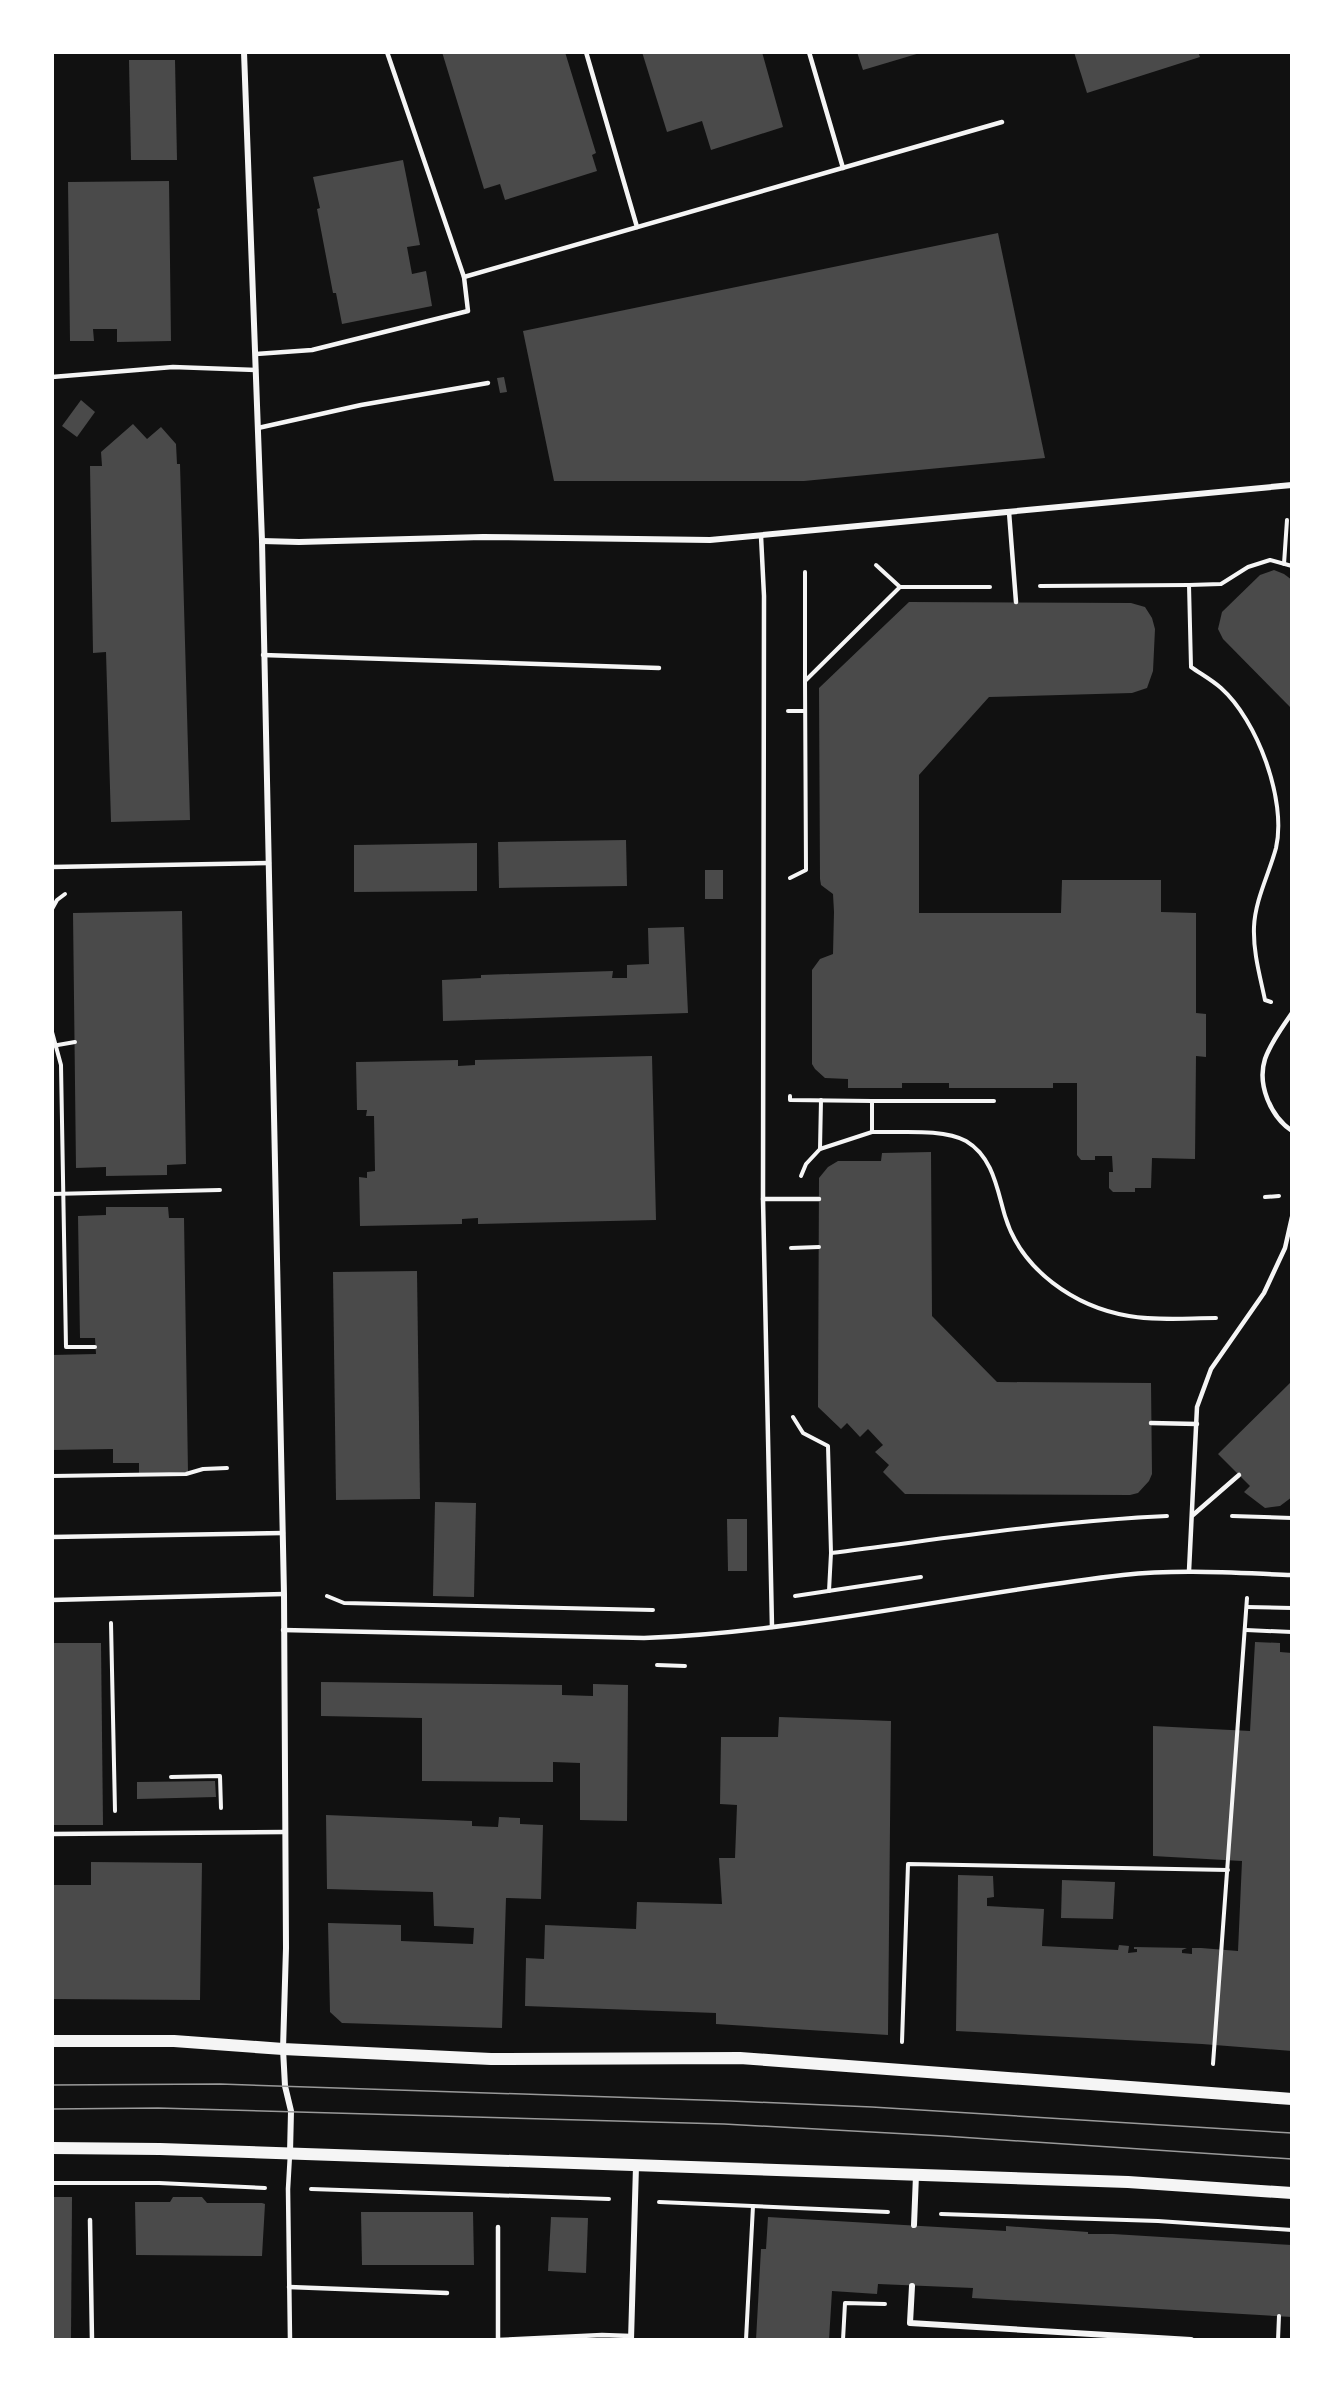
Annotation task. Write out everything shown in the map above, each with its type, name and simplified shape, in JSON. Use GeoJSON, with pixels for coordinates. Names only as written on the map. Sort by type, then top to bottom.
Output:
{"type":"FeatureCollection","features":[{"type":"Feature","properties":{"kind":"main road"},"geometry":{"type":"LineString","coordinates":[[52,2041],[150,2040],[491,2059],[740,2058],[1292,2099]]}},
{"type":"Feature","properties":{"kind":"main road"},"geometry":{"type":"LineString","coordinates":[[52,2148],[1128,2182],[1292,2193]]}},
{"type":"Feature","properties":{"kind":"street"},"geometry":{"type":"LineString","coordinates":[[244,52],[262,541],[284,1594],[286,1969],[283,2049],[285,2086],[291,2111],[290,2154]]}},
{"type":"Feature","properties":{"kind":"street"},"geometry":{"type":"LineString","coordinates":[[262,541],[483,537],[710,540],[1292,485]]}},
{"type":"Feature","properties":{"kind":"street"},"geometry":{"type":"LineString","coordinates":[[631,2338],[636,2166]]}},
{"type":"Feature","properties":{"kind":"street"},"geometry":{"type":"LineString","coordinates":[[914,2226],[916,2175]]}},
{"type":"Feature","properties":{"kind":"street"},"geometry":{"type":"LineString","coordinates":[[912,2286],[910,2324],[1191,2340]]}},
{"type":"Feature","properties":{"kind":"lane"},"geometry":{"type":"LineString","coordinates":[[256,354],[312,350],[468,311],[464,277],[387,52]]}},
{"type":"Feature","properties":{"kind":"lane"},"geometry":{"type":"LineString","coordinates":[[586,52],[637,227]]}},
{"type":"Feature","properties":{"kind":"lane"},"geometry":{"type":"LineString","coordinates":[[809,52],[843,168]]}},
{"type":"Feature","properties":{"kind":"lane"},"geometry":{"type":"LineString","coordinates":[[464,277],[1002,122]]}},
{"type":"Feature","properties":{"kind":"lane"},"geometry":{"type":"LineString","coordinates":[[52,377],[173,367],[256,370]]}},
{"type":"Feature","properties":{"kind":"lane"},"geometry":{"type":"LineString","coordinates":[[258,428],[361,405],[488,383]]}},
{"type":"Feature","properties":{"kind":"lane"},"geometry":{"type":"LineString","coordinates":[[1009,512],[1017,602]]}},
{"type":"Feature","properties":{"kind":"lane"},"geometry":{"type":"LineString","coordinates":[[761,536],[764,596],[763,1199],[772,1627]]}},
{"type":"Feature","properties":{"kind":"lane"},"geometry":{"type":"LineString","coordinates":[[263,655],[659,668]]}},
{"type":"Feature","properties":{"kind":"lane"},"geometry":{"type":"LineString","coordinates":[[52,867],[269,863]]}},
{"type":"Feature","properties":{"kind":"lane"},"geometry":{"type":"LineString","coordinates":[[1292,1013],[1274,1040],[1264,1061],[1263,1084],[1270,1106],[1283,1125],[1292,1131]]}},
{"type":"Feature","properties":{"kind":"lane"},"geometry":{"type":"LineString","coordinates":[[763,1199],[819,1199]]}},
{"type":"Feature","properties":{"kind":"lane"},"geometry":{"type":"LineString","coordinates":[[1189,1571],[1197,1407],[1211,1369],[1264,1293],[1285,1248],[1292,1217]]}},
{"type":"Feature","properties":{"kind":"lane"},"geometry":{"type":"LineString","coordinates":[[1151,1423],[1197,1424]]}},
{"type":"Feature","properties":{"kind":"lane"},"geometry":{"type":"LineString","coordinates":[[1193,1515],[1239,1475]]}},
{"type":"Feature","properties":{"kind":"lane"},"geometry":{"type":"LineString","coordinates":[[52,1537],[283,1533]]}},
{"type":"Feature","properties":{"kind":"lane"},"geometry":{"type":"LineString","coordinates":[[283,1630],[644,1638],[685,1636],[772,1627],[1123,1575],[1189,1571],[1292,1575]]}},
{"type":"Feature","properties":{"kind":"lane"},"geometry":{"type":"LineString","coordinates":[[52,1600],[284,1594]]}},
{"type":"Feature","properties":{"kind":"lane"},"geometry":{"type":"LineString","coordinates":[[52,1834],[285,1832]]}},
{"type":"Feature","properties":{"kind":"lane"},"geometry":{"type":"LineString","coordinates":[[290,2154],[288,2189],[290,2340]]}},
{"type":"Feature","properties":{"kind":"lane"},"geometry":{"type":"LineString","coordinates":[[90,2220],[92,2340]]}},
{"type":"Feature","properties":{"kind":"lane"},"geometry":{"type":"LineString","coordinates":[[498,2227],[498,2339],[602,2335],[631,2338]]}},
{"type":"Feature","properties":{"kind":"lane"},"geometry":{"type":"LineString","coordinates":[[289,2287],[447,2293]]}},
{"type":"Feature","properties":{"kind":"path"},"geometry":{"type":"LineString","coordinates":[[1284,564],[1287,520]]}},
{"type":"Feature","properties":{"kind":"path"},"geometry":{"type":"LineString","coordinates":[[876,565],[900,587],[1221,584],[1248,567],[1270,560],[1292,566]]}},
{"type":"Feature","properties":{"kind":"path"},"geometry":{"type":"LineString","coordinates":[[790,890],[790,878],[806,870],[805,572]]}},
{"type":"Feature","properties":{"kind":"path"},"geometry":{"type":"LineString","coordinates":[[1189,585],[1191,667],[1222,688],[1252,728],[1268,765],[1277,809],[1276,846],[1261,893],[1254,926],[1256,954],[1265,1000],[1274,1003]]}},
{"type":"Feature","properties":{"kind":"path"},"geometry":{"type":"LineString","coordinates":[[805,681],[900,587]]}},
{"type":"Feature","properties":{"kind":"path"},"geometry":{"type":"LineString","coordinates":[[52,1032],[61,1065],[66,1347],[95,1347]]}},
{"type":"Feature","properties":{"kind":"path"},"geometry":{"type":"LineString","coordinates":[[54,1046],[75,1042]]}},
{"type":"Feature","properties":{"kind":"path"},"geometry":{"type":"LineString","coordinates":[[790,1088],[790,1100],[994,1101]]}},
{"type":"Feature","properties":{"kind":"path"},"geometry":{"type":"LineString","coordinates":[[820,1149],[821,1100]]}},
{"type":"Feature","properties":{"kind":"path"},"geometry":{"type":"LineString","coordinates":[[872,1101],[872,1132]]}},
{"type":"Feature","properties":{"kind":"path"},"geometry":{"type":"LineString","coordinates":[[791,1259],[790,1199],[806,1164],[820,1149],[872,1132],[933,1134],[954,1137],[977,1149],[988,1163],[1011,1232],[1024,1253],[1042,1274],[1082,1303],[1131,1317],[1215,1318]]}},
{"type":"Feature","properties":{"kind":"path"},"geometry":{"type":"LineString","coordinates":[[52,1194],[220,1190]]}},
{"type":"Feature","properties":{"kind":"path"},"geometry":{"type":"LineString","coordinates":[[791,1248],[819,1247]]}},
{"type":"Feature","properties":{"kind":"path"},"geometry":{"type":"LineString","coordinates":[[791,1413],[804,1433],[828,1446],[831,1554],[829,1591]]}},
{"type":"Feature","properties":{"kind":"path"},"geometry":{"type":"LineString","coordinates":[[52,1476],[186,1474],[203,1469],[227,1468]]}},
{"type":"Feature","properties":{"kind":"path"},"geometry":{"type":"LineString","coordinates":[[831,1554],[1120,1518],[1193,1515],[1292,1518]]}},
{"type":"Feature","properties":{"kind":"path"},"geometry":{"type":"LineString","coordinates":[[771,1599],[932,1575]]}},
{"type":"Feature","properties":{"kind":"path"},"geometry":{"type":"LineString","coordinates":[[327,1596],[344,1603],[657,1610]]}},
{"type":"Feature","properties":{"kind":"path"},"geometry":{"type":"LineString","coordinates":[[110,1599],[116,1833]]}},
{"type":"Feature","properties":{"kind":"path"},"geometry":{"type":"LineString","coordinates":[[1213,2064],[1247,1607],[1292,1608]]}},
{"type":"Feature","properties":{"kind":"path"},"geometry":{"type":"LineString","coordinates":[[1246,1630],[1292,1632]]}},
{"type":"Feature","properties":{"kind":"path"},"geometry":{"type":"LineString","coordinates":[[171,1777],[220,1776],[221,1810]]}},
{"type":"Feature","properties":{"kind":"path"},"geometry":{"type":"LineString","coordinates":[[902,2045],[908,1864],[1228,1870]]}},
{"type":"Feature","properties":{"kind":"path"},"geometry":{"type":"LineString","coordinates":[[52,2183],[159,2183],[608,2199]]}},
{"type":"Feature","properties":{"kind":"path"},"geometry":{"type":"LineString","coordinates":[[662,2202],[1158,2221],[1292,2230]]}},
{"type":"Feature","properties":{"kind":"path"},"geometry":{"type":"LineString","coordinates":[[746,2340],[753,2205]]}},
{"type":"Feature","properties":{"kind":"path"},"geometry":{"type":"LineString","coordinates":[[843,2340],[845,2303],[877,2304]]}},
{"type":"Feature","properties":{"kind":"path"},"geometry":{"type":"LineString","coordinates":[[1278,2340],[1279,2316]]}},
{"type":"Feature","properties":{"kind":"building"},"geometry":{"type":"Polygon","coordinates":[[[442,52],[565,52],[596,153],[592,155],[597,171],[505,200],[500,184],[484,189],[442,52]]]}},
{"type":"Feature","properties":{"kind":"building"},"geometry":{"type":"Polygon","coordinates":[[[642,52],[762,52],[783,127],[711,150],[702,121],[667,132],[642,52]]]}},
{"type":"Feature","properties":{"kind":"building"},"geometry":{"type":"Polygon","coordinates":[[[857,52],[920,52],[920,53],[863,70],[857,52]]]}},
{"type":"Feature","properties":{"kind":"building"},"geometry":{"type":"Polygon","coordinates":[[[1074,52],[1198,52],[1200,57],[1087,93],[1074,52]]]}},
{"type":"Feature","properties":{"kind":"building"},"geometry":{"type":"Polygon","coordinates":[[[129,60],[175,60],[177,160],[131,160],[129,60]]]}},
{"type":"Feature","properties":{"kind":"building"},"geometry":{"type":"Polygon","coordinates":[[[403,160],[420,245],[407,247],[412,274],[426,271],[432,306],[342,324],[336,293],[333,293],[313,177],[403,160]]]}},
{"type":"Feature","properties":{"kind":"building"},"geometry":{"type":"Polygon","coordinates":[[[169,181],[171,341],[117,342],[117,329],[93,329],[94,341],[70,341],[68,182],[169,181]]]}},
{"type":"Feature","properties":{"kind":"building"},"geometry":{"type":"Polygon","coordinates":[[[998,233],[1045,458],[804,481],[554,481],[523,331],[998,233]]]}},
{"type":"Feature","properties":{"kind":"building"},"geometry":{"type":"Polygon","coordinates":[[[504,377],[507,392],[500,393],[497,378],[504,377]]]}},
{"type":"Feature","properties":{"kind":"building"},"geometry":{"type":"Polygon","coordinates":[[[81,400],[95,412],[77,437],[62,426],[81,400]]]}},
{"type":"Feature","properties":{"kind":"building"},"geometry":{"type":"Polygon","coordinates":[[[133,424],[147,439],[161,427],[176,444],[177,464],[180,464],[190,820],[111,822],[106,652],[93,653],[90,466],[102,466],[101,452],[133,424]]]}},
{"type":"Feature","properties":{"kind":"building"},"geometry":{"type":"Polygon","coordinates":[[[1274,570],[1292,580],[1292,709],[1223,639],[1218,629],[1222,612],[1260,575],[1274,570]]]}},
{"type":"Feature","properties":{"kind":"building"},"geometry":{"type":"Polygon","coordinates":[[[909,602],[1131,603],[1145,607],[1152,618],[1155,629],[1153,671],[1147,688],[1132,693],[989,697],[919,775],[919,913],[1061,913],[1062,880],[1161,880],[1161,912],[1196,913],[1196,1013],[1206,1014],[1206,1057],[1196,1056],[1195,1159],[1152,1158],[1151,1188],[1135,1188],[1135,1192],[1113,1192],[1109,1188],[1109,1172],[1113,1172],[1112,1156],[1095,1156],[1095,1160],[1081,1160],[1077,1155],[1077,1083],[1053,1083],[1053,1088],[949,1088],[949,1083],[902,1083],[902,1088],[848,1088],[848,1079],[825,1078],[812,1064],[812,970],[820,959],[833,954],[834,912],[833,894],[821,885],[820,879],[819,688],[909,602]]]}},
{"type":"Feature","properties":{"kind":"building"},"geometry":{"type":"Polygon","coordinates":[[[626,840],[627,886],[499,888],[498,842],[626,840]]]}},
{"type":"Feature","properties":{"kind":"building"},"geometry":{"type":"Polygon","coordinates":[[[477,843],[477,891],[354,892],[354,845],[477,843]]]}},
{"type":"Feature","properties":{"kind":"building"},"geometry":{"type":"Polygon","coordinates":[[[705,870],[723,870],[723,899],[705,899],[705,870]]]}},
{"type":"Feature","properties":{"kind":"building"},"geometry":{"type":"Polygon","coordinates":[[[182,911],[186,1164],[167,1165],[167,1175],[106,1176],[106,1167],[76,1168],[73,913],[182,911]]]}},
{"type":"Feature","properties":{"kind":"building"},"geometry":{"type":"Polygon","coordinates":[[[684,927],[688,1013],[443,1021],[442,980],[481,978],[481,975],[613,971],[612,978],[627,978],[627,965],[649,964],[648,928],[684,927]]]}},
{"type":"Feature","properties":{"kind":"building"},"geometry":{"type":"Polygon","coordinates":[[[652,1056],[656,1220],[478,1224],[478,1218],[462,1219],[462,1224],[360,1226],[359,1177],[367,1178],[367,1172],[375,1171],[374,1116],[366,1116],[367,1110],[357,1110],[356,1062],[458,1060],[458,1066],[475,1065],[475,1060],[652,1056]]]}},
{"type":"Feature","properties":{"kind":"building"},"geometry":{"type":"Polygon","coordinates":[[[931,1152],[932,1316],[997,1382],[1151,1383],[1152,1474],[1138,1493],[1130,1495],[905,1494],[883,1472],[889,1465],[875,1452],[883,1445],[868,1429],[860,1437],[847,1423],[841,1429],[818,1407],[819,1178],[828,1167],[838,1161],[881,1161],[882,1153],[931,1152]]]}},
{"type":"Feature","properties":{"kind":"building"},"geometry":{"type":"Polygon","coordinates":[[[106,1207],[168,1207],[169,1218],[184,1218],[188,1472],[139,1473],[139,1463],[113,1463],[113,1449],[52,1450],[52,1355],[96,1354],[95,1338],[80,1338],[78,1216],[106,1215],[106,1207]]]}},
{"type":"Feature","properties":{"kind":"building"},"geometry":{"type":"Polygon","coordinates":[[[417,1271],[420,1499],[336,1500],[333,1272],[417,1271]]]}},
{"type":"Feature","properties":{"kind":"building"},"geometry":{"type":"Polygon","coordinates":[[[1292,1381],[1292,1497],[1280,1506],[1265,1508],[1244,1492],[1250,1486],[1218,1454],[1292,1381]]]}},
{"type":"Feature","properties":{"kind":"building"},"geometry":{"type":"Polygon","coordinates":[[[435,1502],[476,1503],[474,1597],[433,1596],[435,1502]]]}},
{"type":"Feature","properties":{"kind":"building"},"geometry":{"type":"Polygon","coordinates":[[[727,1519],[747,1519],[747,1571],[728,1571],[727,1519]]]}},
{"type":"Feature","properties":{"kind":"building"},"geometry":{"type":"Polygon","coordinates":[[[1255,1642],[1280,1643],[1280,1652],[1292,1653],[1292,2051],[956,2031],[958,1875],[993,1876],[994,1897],[987,1898],[987,1906],[1044,1909],[1042,1946],[1118,1950],[1119,1945],[1129,1946],[1128,1953],[1137,1952],[1134,1947],[1187,1948],[1182,1950],[1182,1953],[1192,1954],[1192,1948],[1238,1951],[1242,1861],[1153,1856],[1153,1726],[1250,1731],[1255,1642]]]}},
{"type":"Feature","properties":{"kind":"building"},"geometry":{"type":"Polygon","coordinates":[[[52,1643],[101,1643],[103,1825],[52,1825],[52,1643]]]}},
{"type":"Feature","properties":{"kind":"building"},"geometry":{"type":"Polygon","coordinates":[[[321,1682],[562,1685],[562,1695],[593,1696],[593,1684],[628,1685],[627,1821],[580,1820],[580,1763],[553,1762],[553,1782],[422,1781],[422,1718],[321,1716],[321,1682]]]}},
{"type":"Feature","properties":{"kind":"building"},"geometry":{"type":"Polygon","coordinates":[[[779,1717],[891,1721],[888,2035],[716,2024],[716,2013],[525,2006],[526,1958],[544,1959],[545,1925],[636,1929],[637,1902],[722,1904],[719,1858],[735,1858],[737,1805],[720,1804],[721,1737],[778,1737],[779,1717]]]}},
{"type":"Feature","properties":{"kind":"building"},"geometry":{"type":"Polygon","coordinates":[[[215,1781],[216,1797],[137,1799],[137,1782],[215,1781]]]}},
{"type":"Feature","properties":{"kind":"building"},"geometry":{"type":"Polygon","coordinates":[[[326,1815],[472,1821],[472,1826],[498,1827],[499,1817],[520,1818],[520,1824],[543,1825],[541,1899],[506,1898],[502,2028],[342,2023],[330,2012],[328,1923],[401,1925],[401,1941],[473,1944],[474,1928],[434,1926],[433,1892],[327,1889],[326,1815]]]}},
{"type":"Feature","properties":{"kind":"building"},"geometry":{"type":"Polygon","coordinates":[[[91,1862],[202,1863],[200,2000],[52,1999],[52,1885],[91,1885],[91,1862]]]}},
{"type":"Feature","properties":{"kind":"building"},"geometry":{"type":"Polygon","coordinates":[[[1062,1880],[1115,1882],[1113,1919],[1061,1918],[1062,1880]]]}},
{"type":"Feature","properties":{"kind":"building"},"geometry":{"type":"Polygon","coordinates":[[[52,2197],[72,2197],[71,2340],[52,2340],[52,2197]]]}},
{"type":"Feature","properties":{"kind":"building"},"geometry":{"type":"Polygon","coordinates":[[[173,2197],[202,2197],[207,2203],[265,2204],[262,2256],[136,2255],[135,2202],[170,2202],[173,2197]]]}},
{"type":"Feature","properties":{"kind":"building"},"geometry":{"type":"Polygon","coordinates":[[[361,2212],[473,2212],[474,2265],[362,2265],[361,2212]]]}},
{"type":"Feature","properties":{"kind":"building"},"geometry":{"type":"Polygon","coordinates":[[[551,2217],[588,2218],[586,2273],[548,2271],[551,2217]]]}},
{"type":"Feature","properties":{"kind":"building"},"geometry":{"type":"Polygon","coordinates":[[[768,2217],[1006,2231],[1006,2226],[1088,2232],[1088,2234],[1292,2245],[1292,2317],[972,2298],[973,2288],[878,2284],[877,2294],[832,2291],[829,2340],[756,2340],[761,2249],[766,2249],[768,2217]]]}},
{"type":"Feature","properties":{"kind":"tram line"},"geometry":{"type":"LineString","coordinates":[[52,2085],[220,2084],[731,2101],[872,2107],[1292,2133]]}},
{"type":"Feature","properties":{"kind":"tram line"},"geometry":{"type":"LineString","coordinates":[[52,2109],[158,2108],[724,2124],[1292,2159]]}}]}
